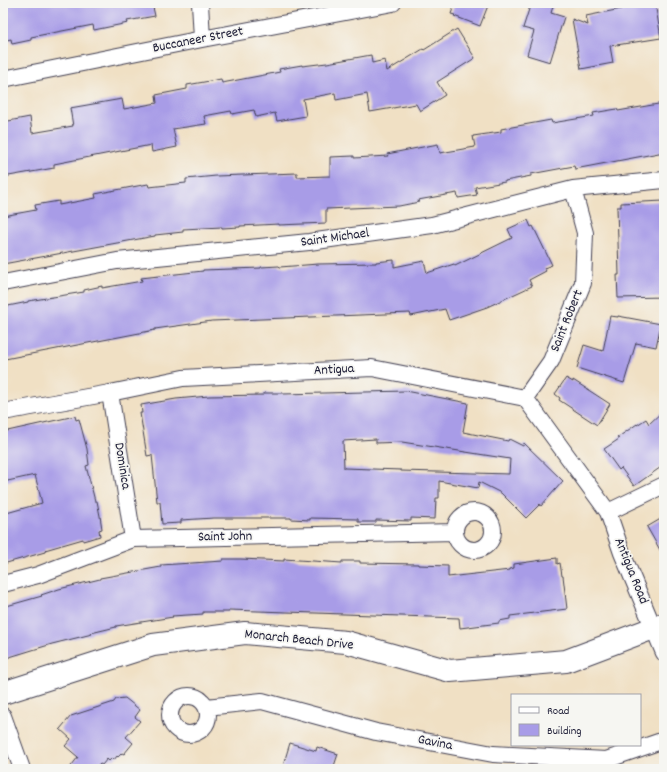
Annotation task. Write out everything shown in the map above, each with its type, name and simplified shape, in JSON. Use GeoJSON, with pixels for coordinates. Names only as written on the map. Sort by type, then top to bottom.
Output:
{"type":"FeatureCollection","features":[{"type":"Feature","properties":{"kind":"street"},"geometry":{"type":"LineString","coordinates":[[200,3],[202,39]]}},
{"type":"Feature","properties":{"kind":"street","name":"Buccaneer Street"},"geometry":{"type":"LineString","coordinates":[[3,79],[393,3]]}},
{"type":"Feature","properties":{"kind":"street","name":"Saint Michael"},"geometry":{"type":"LineString","coordinates":[[3,283],[117,261],[309,242],[432,225],[573,189],[664,180]]}},
{"type":"Feature","properties":{"kind":"street","name":"Saint Robert"},"geometry":{"type":"LineString","coordinates":[[525,398],[551,361],[583,283],[585,233],[573,189]]}},
{"type":"Feature","properties":{"kind":"street","name":"Antigua"},"geometry":{"type":"LineString","coordinates":[[3,412],[183,378],[372,368],[525,398]]}},
{"type":"Feature","properties":{"kind":"street","name":"Dominica"},"geometry":{"type":"LineString","coordinates":[[110,393],[134,539]]}},
{"type":"Feature","properties":{"kind":"street"},"geometry":{"type":"LineString","coordinates":[[525,398],[608,512],[664,485]]}},
{"type":"Feature","properties":{"kind":"street","name":"Antigua Road"},"geometry":{"type":"LineString","coordinates":[[608,512],[622,553],[659,626],[664,653]]}},
{"type":"Feature","properties":{"kind":"street","name":"Saint John"},"geometry":{"type":"LineString","coordinates":[[3,584],[38,575],[134,539],[455,532]]}},
{"type":"Feature","properties":{"kind":"street","name":"Monarch Beach Drive"},"geometry":{"type":"LineString","coordinates":[[3,693],[153,645],[244,633],[346,642],[450,671],[566,660],[659,626]]}},
{"type":"Feature","properties":{"kind":"street","name":"Gavina"},"geometry":{"type":"LineString","coordinates":[[206,707],[262,701],[376,732],[492,754],[606,760],[664,740]]}},
{"type":"Feature","properties":{"kind":"street"},"geometry":{"type":"LineString","coordinates":[[3,716],[22,769]]}},
{"type":"Feature","properties":{"kind":"building"},"geometry":{"type":"Polygon","coordinates":[[[16,3],[152,3],[155,16],[127,21],[128,23],[94,30],[93,25],[31,37],[31,40],[12,44],[11,39],[3,41],[3,5],[16,3]]]}},
{"type":"Feature","properties":{"kind":"building"},"geometry":{"type":"Polygon","coordinates":[[[455,3],[489,3],[480,26],[451,14],[455,3]]]}},
{"type":"Feature","properties":{"kind":"building"},"geometry":{"type":"Polygon","coordinates":[[[531,3],[554,3],[551,13],[564,17],[550,62],[527,55],[534,31],[523,28],[531,3]]]}},
{"type":"Feature","properties":{"kind":"building"},"geometry":{"type":"Polygon","coordinates":[[[620,3],[655,3],[661,38],[610,46],[613,63],[581,69],[572,19],[588,25],[586,16],[621,9],[620,3]]]}},
{"type":"Feature","properties":{"kind":"building"},"geometry":{"type":"Polygon","coordinates":[[[457,29],[475,58],[437,82],[445,95],[420,111],[416,104],[370,112],[367,94],[336,100],[335,93],[303,99],[306,116],[277,121],[275,113],[256,117],[254,110],[232,114],[231,111],[204,116],[206,124],[173,129],[177,147],[152,152],[151,145],[54,164],[54,168],[3,177],[3,122],[30,117],[32,133],[73,126],[70,108],[122,99],[124,109],[157,103],[156,95],[187,89],[187,85],[221,79],[222,83],[280,72],[279,69],[327,63],[371,55],[372,63],[385,60],[387,71],[457,29]]]}},
{"type":"Feature","properties":{"kind":"building"},"geometry":{"type":"Polygon","coordinates":[[[664,103],[664,152],[575,169],[574,166],[531,174],[531,176],[475,187],[477,195],[458,198],[457,193],[418,200],[419,202],[399,206],[326,209],[326,223],[183,229],[183,232],[155,235],[3,264],[3,216],[36,210],[35,205],[59,201],[59,205],[96,198],[95,194],[148,184],[149,187],[186,183],[186,179],[216,176],[297,173],[297,177],[330,176],[330,157],[354,156],[354,158],[388,156],[387,154],[438,144],[440,153],[475,147],[473,136],[501,132],[501,129],[551,120],[552,123],[594,116],[593,113],[617,109],[618,111],[664,103]]]}},
{"type":"Feature","properties":{"kind":"building"},"geometry":{"type":"Polygon","coordinates":[[[664,201],[664,297],[618,298],[617,275],[619,275],[617,207],[621,207],[621,203],[664,201]]]}},
{"type":"Feature","properties":{"kind":"building"},"geometry":{"type":"Polygon","coordinates":[[[528,220],[531,227],[533,226],[552,265],[544,268],[546,271],[529,280],[532,286],[487,307],[449,320],[445,309],[411,316],[410,313],[212,321],[155,329],[5,359],[3,349],[3,307],[28,301],[84,292],[84,290],[102,286],[102,288],[142,281],[141,278],[203,270],[318,264],[376,263],[394,260],[394,267],[424,261],[427,273],[454,264],[455,266],[512,238],[508,229],[528,220]]]}},
{"type":"Feature","properties":{"kind":"building"},"geometry":{"type":"Polygon","coordinates":[[[610,316],[618,316],[661,324],[656,347],[636,343],[624,383],[577,368],[584,345],[603,351],[610,316]]]}},
{"type":"Feature","properties":{"kind":"building"},"geometry":{"type":"Polygon","coordinates":[[[566,378],[573,382],[573,380],[610,404],[597,425],[559,400],[560,398],[555,394],[566,378]]]}},
{"type":"Feature","properties":{"kind":"building"},"geometry":{"type":"Polygon","coordinates":[[[406,391],[468,403],[463,432],[508,441],[509,439],[523,446],[524,443],[563,481],[541,506],[540,504],[526,518],[501,493],[479,482],[478,488],[439,481],[439,498],[436,498],[435,519],[411,518],[411,521],[376,520],[376,522],[358,522],[358,519],[310,518],[310,520],[291,518],[214,518],[181,520],[181,523],[162,524],[160,502],[157,502],[152,455],[147,456],[140,413],[142,413],[141,405],[176,399],[209,396],[264,395],[264,393],[283,394],[406,391]],[[376,439],[343,441],[344,468],[509,474],[510,459],[402,442],[376,443],[376,439]]]}},
{"type":"Feature","properties":{"kind":"building"},"geometry":{"type":"Polygon","coordinates":[[[664,410],[664,465],[634,486],[621,468],[619,470],[604,449],[619,439],[617,438],[646,419],[649,424],[664,410]]]}},
{"type":"Feature","properties":{"kind":"building"},"geometry":{"type":"Polygon","coordinates":[[[75,416],[76,420],[79,419],[87,449],[89,465],[86,466],[100,516],[102,529],[99,530],[100,536],[83,541],[83,539],[3,564],[3,514],[42,503],[35,475],[3,482],[3,432],[75,416]]]}},
{"type":"Feature","properties":{"kind":"building"},"geometry":{"type":"Polygon","coordinates":[[[664,517],[664,557],[647,527],[664,517]]]}},
{"type":"Feature","properties":{"kind":"building"},"geometry":{"type":"Polygon","coordinates":[[[557,558],[557,564],[560,563],[563,576],[567,609],[510,616],[510,619],[499,621],[499,623],[460,628],[459,618],[229,610],[229,612],[203,612],[203,614],[172,616],[173,617],[116,626],[3,659],[3,607],[42,596],[41,595],[59,589],[100,578],[161,567],[161,565],[223,561],[223,559],[284,561],[284,559],[342,563],[342,561],[360,561],[360,563],[448,566],[448,577],[510,570],[514,568],[514,564],[557,558]]]}},
{"type":"Feature","properties":{"kind":"building"},"geometry":{"type":"Polygon","coordinates":[[[125,698],[140,710],[135,717],[140,721],[126,737],[133,743],[124,754],[122,753],[118,757],[117,756],[114,760],[112,758],[109,761],[107,759],[102,765],[100,764],[95,769],[69,769],[78,757],[65,746],[71,739],[60,729],[71,716],[114,702],[116,699],[125,698]]]}},
{"type":"Feature","properties":{"kind":"building"},"geometry":{"type":"Polygon","coordinates":[[[290,743],[316,751],[317,747],[338,754],[333,769],[282,769],[290,743]]]}}]}
